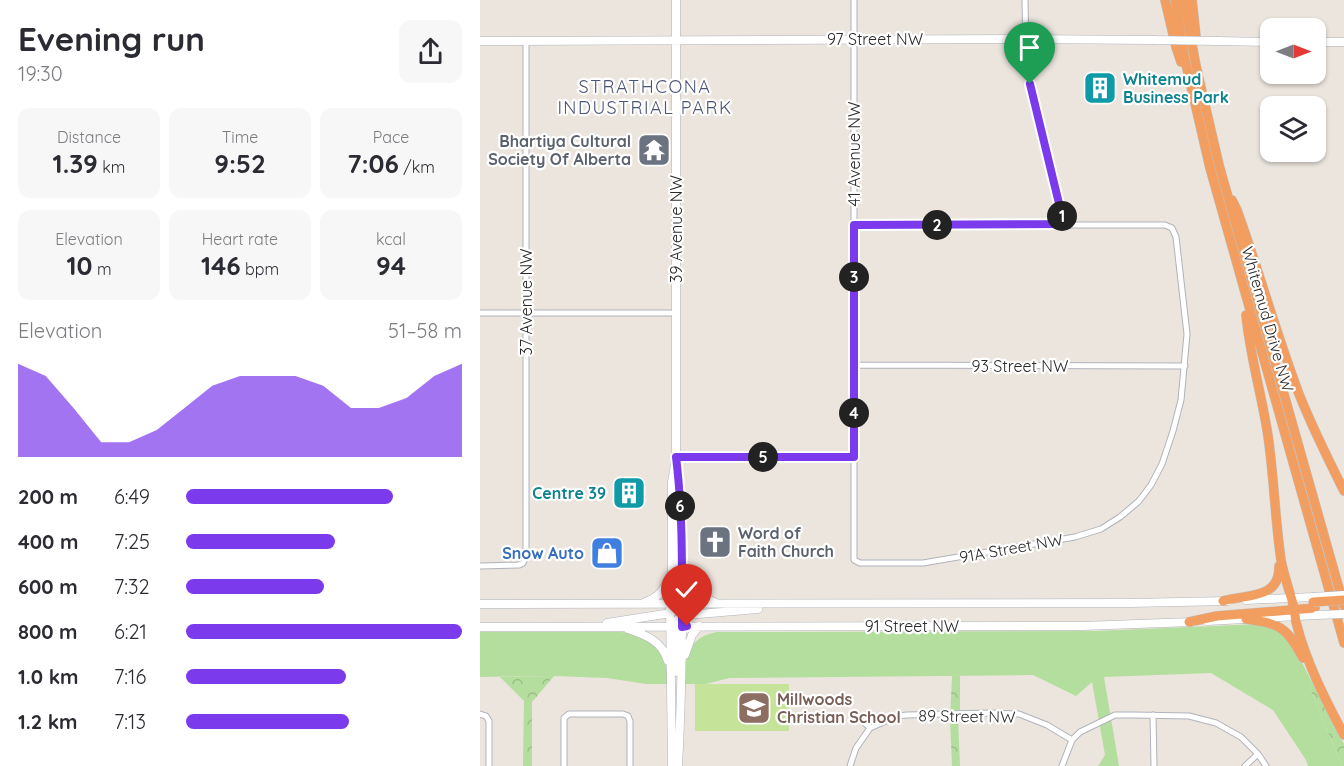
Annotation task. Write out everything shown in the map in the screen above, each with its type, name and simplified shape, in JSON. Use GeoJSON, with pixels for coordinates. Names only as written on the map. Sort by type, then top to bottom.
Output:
{"type":"FeatureCollection","features":[{"type":"Feature","properties":{"kind":"highway"},"geometry":{"type":"LineString","coordinates":[[1165,0],[1176,47],[1192,93]]}},
{"type":"Feature","properties":{"kind":"highway","name":"Whitemud Drive NW"},"geometry":{"type":"LineString","coordinates":[[1175,0],[1192,93],[1210,168],[1344,643]]}},
{"type":"Feature","properties":{"kind":"highway","name":"Whitemud Drive NW"},"geometry":{"type":"LineString","coordinates":[[1184,0],[1196,66],[1224,184],[1344,606]]}},
{"type":"Feature","properties":{"kind":"highway"},"geometry":{"type":"LineString","coordinates":[[1192,0],[1197,46],[1196,66]]}},
{"type":"Feature","properties":{"kind":"highway"},"geometry":{"type":"LineString","coordinates":[[1224,184],[1237,210],[1300,396],[1344,491]]}},
{"type":"Feature","properties":{"kind":"highway"},"geometry":{"type":"LineString","coordinates":[[1244,291],[1248,335],[1268,438],[1279,546],[1285,578],[1306,652],[1323,694]]}},
{"type":"Feature","properties":{"kind":"highway"},"geometry":{"type":"LineString","coordinates":[[1223,601],[1234,597],[1259,594],[1273,586],[1279,575],[1279,546]]}},
{"type":"Feature","properties":{"kind":"highway"},"geometry":{"type":"LineString","coordinates":[[1189,622],[1217,616],[1295,613],[1344,597]]}},
{"type":"Feature","properties":{"kind":"highway"},"geometry":{"type":"LineString","coordinates":[[1314,606],[1344,606]]}},
{"type":"Feature","properties":{"kind":"highway"},"geometry":{"type":"LineString","coordinates":[[1295,613],[1306,616]]}},
{"type":"Feature","properties":{"kind":"highway"},"geometry":{"type":"LineString","coordinates":[[1246,619],[1274,624],[1282,628],[1295,642],[1344,735]]}},
{"type":"Feature","properties":{"kind":"main road","name":"39 Avenue NW"},"geometry":{"type":"LineString","coordinates":[[676,0],[676,457],[682,567],[676,615]]}},
{"type":"Feature","properties":{"kind":"main road","name":"97 Street NW"},"geometry":{"type":"LineString","coordinates":[[480,41],[1025,39],[1260,42]]}},
{"type":"Feature","properties":{"kind":"main road"},"geometry":{"type":"LineString","coordinates":[[1326,42],[1344,42]]}},
{"type":"Feature","properties":{"kind":"main road","name":"39 Avenue NW"},"geometry":{"type":"LineString","coordinates":[[676,457],[672,482],[671,553],[676,615]]}},
{"type":"Feature","properties":{"kind":"main road"},"geometry":{"type":"LineString","coordinates":[[671,553],[682,668],[678,766]]}},
{"type":"Feature","properties":{"kind":"main road"},"geometry":{"type":"LineString","coordinates":[[682,567],[687,584],[692,591],[718,604]]}},
{"type":"Feature","properties":{"kind":"main road"},"geometry":{"type":"LineString","coordinates":[[635,604],[647,602],[658,596],[672,571]]}},
{"type":"Feature","properties":{"kind":"main road","name":"91 Street NW"},"geometry":{"type":"LineString","coordinates":[[480,627],[621,627],[718,604],[1116,604],[1290,598],[1344,614]]}},
{"type":"Feature","properties":{"kind":"main road","name":"91 Street NW"},"geometry":{"type":"LineString","coordinates":[[480,604],[635,604],[676,615],[699,626],[1082,626],[1246,619],[1295,613]]}},
{"type":"Feature","properties":{"kind":"main road"},"geometry":{"type":"LineString","coordinates":[[566,627],[808,604]]}},
{"type":"Feature","properties":{"kind":"main road","name":"91 Street NW"},"geometry":{"type":"LineString","coordinates":[[1306,616],[1314,606]]}},
{"type":"Feature","properties":{"kind":"main road"},"geometry":{"type":"LineString","coordinates":[[672,766],[671,673],[676,615]]}},
{"type":"Feature","properties":{"kind":"main road"},"geometry":{"type":"LineString","coordinates":[[676,615],[677,671],[681,697]]}},
{"type":"Feature","properties":{"kind":"main road"},"geometry":{"type":"LineString","coordinates":[[682,668],[690,638],[699,626]]}},
{"type":"Feature","properties":{"kind":"main road"},"geometry":{"type":"LineString","coordinates":[[621,627],[656,641],[666,655],[671,673]]}},
{"type":"Feature","properties":{"kind":"street","name":"41 Avenue NW"},"geometry":{"type":"LineString","coordinates":[[854,0],[854,560]]}},
{"type":"Feature","properties":{"kind":"street"},"geometry":{"type":"LineString","coordinates":[[854,225],[1064,224],[1030,84],[1026,59],[1025,0]]}},
{"type":"Feature","properties":{"kind":"street","name":"37 Avenue NW"},"geometry":{"type":"LineString","coordinates":[[480,566],[514,566],[523,563],[526,556],[526,41]]}},
{"type":"Feature","properties":{"kind":"street","name":"91A Street NW"},"geometry":{"type":"LineString","coordinates":[[854,560],[864,564],[922,563],[1075,537],[1101,529],[1120,517],[1139,501],[1151,485],[1162,464],[1173,431],[1181,400],[1185,366],[1187,334],[1176,237],[1172,228],[1165,225],[1064,224]]}},
{"type":"Feature","properties":{"kind":"street"},"geometry":{"type":"LineString","coordinates":[[480,313],[676,313]]}},
{"type":"Feature","properties":{"kind":"street","name":"93 Street NW"},"geometry":{"type":"LineString","coordinates":[[854,365],[1185,366]]}},
{"type":"Feature","properties":{"kind":"street"},"geometry":{"type":"LineString","coordinates":[[676,457],[854,457]]}},
{"type":"Feature","properties":{"kind":"street"},"geometry":{"type":"LineString","coordinates":[[850,766],[856,748],[870,728],[854,713]]}},
{"type":"Feature","properties":{"kind":"street"},"geometry":{"type":"LineString","coordinates":[[480,714],[486,716],[489,721],[489,766]]}},
{"type":"Feature","properties":{"kind":"street"},"geometry":{"type":"LineString","coordinates":[[564,766],[564,718],[566,716],[623,714],[628,716],[630,721],[630,766]]}},
{"type":"Feature","properties":{"kind":"street","name":"89 Street NW"},"geometry":{"type":"LineString","coordinates":[[870,728],[897,716],[907,715],[1019,714],[1047,725],[1072,740]]}},
{"type":"Feature","properties":{"kind":"street"},"geometry":{"type":"LineString","coordinates":[[1062,766],[1072,740],[1080,732],[1115,715],[1189,716],[1216,723],[1241,738],[1258,754],[1266,766]]}},
{"type":"Feature","properties":{"kind":"street"},"geometry":{"type":"LineString","coordinates":[[1153,715],[1154,766]]}},
{"type":"Feature","properties":{"kind":"street"},"geometry":{"type":"LineString","coordinates":[[1245,766],[1258,754]]}},
{"type":"Feature","properties":{"kind":"green space"},"geometry":{"type":"Polygon","coordinates":[[[1260,624],[1274,627],[1291,641],[1312,682],[1310,689],[1342,766],[1308,766],[1273,710],[1211,673],[1104,677],[1119,766],[1098,766],[1105,755],[1092,682],[1076,696],[1033,675],[729,678],[706,684],[684,684],[685,666],[690,650],[699,639],[717,632],[1097,631],[1260,624]]]}},
{"type":"Feature","properties":{"kind":"green space"},"geometry":{"type":"Polygon","coordinates":[[[480,632],[621,632],[632,634],[650,641],[656,647],[665,662],[668,684],[554,676],[480,677],[480,632]]]}},
{"type":"Feature","properties":{"kind":"green space"},"geometry":{"type":"Polygon","coordinates":[[[554,676],[532,702],[532,766],[523,766],[524,701],[500,677],[554,676]]]}},
{"type":"Feature","properties":{"kind":"green space"},"geometry":{"type":"Polygon","coordinates":[[[952,676],[960,676],[958,719],[960,766],[952,766],[950,719],[952,676]]]}},
{"type":"Feature","properties":{"kind":"green space"},"geometry":{"type":"Polygon","coordinates":[[[1312,682],[1344,744],[1344,766],[1342,766],[1310,689],[1312,682]]]}},
{"type":"Feature","properties":{"kind":"green space"},"geometry":{"type":"Polygon","coordinates":[[[695,684],[789,684],[789,731],[695,731],[695,684]]]}},
{"type":"Feature","properties":{"kind":"place","name":"Whitemud Business Park"},"geometry":{"type":"Point","coordinates":[1100,88]}},
{"type":"Feature","properties":{"kind":"place","name":"Bhartiya Cultural Society Of Alberta"},"geometry":{"type":"Point","coordinates":[654,150]}},
{"type":"Feature","properties":{"kind":"place","name":"Centre 39"},"geometry":{"type":"Point","coordinates":[629,493]}},
{"type":"Feature","properties":{"kind":"place","name":"Word of Faith Church"},"geometry":{"type":"Point","coordinates":[715,542]}},
{"type":"Feature","properties":{"kind":"place","name":"Snow Auto"},"geometry":{"type":"Point","coordinates":[607,553]}},
{"type":"Feature","properties":{"kind":"place","name":"Millwoods Christian School"},"geometry":{"type":"Point","coordinates":[754,708]}},
{"type":"Feature","properties":{"kind":"district","name":"STRATHCONA INDUSTRIAL PARK"},"geometry":{"type":"Point","coordinates":[645,97]}},
{"type":"Feature","properties":{"kind":"route"},"geometry":{"type":"LineString","coordinates":[[687,626],[682,627],[679,480],[676,457],[854,457],[854,225],[1064,224],[1030,84]]}}]}
